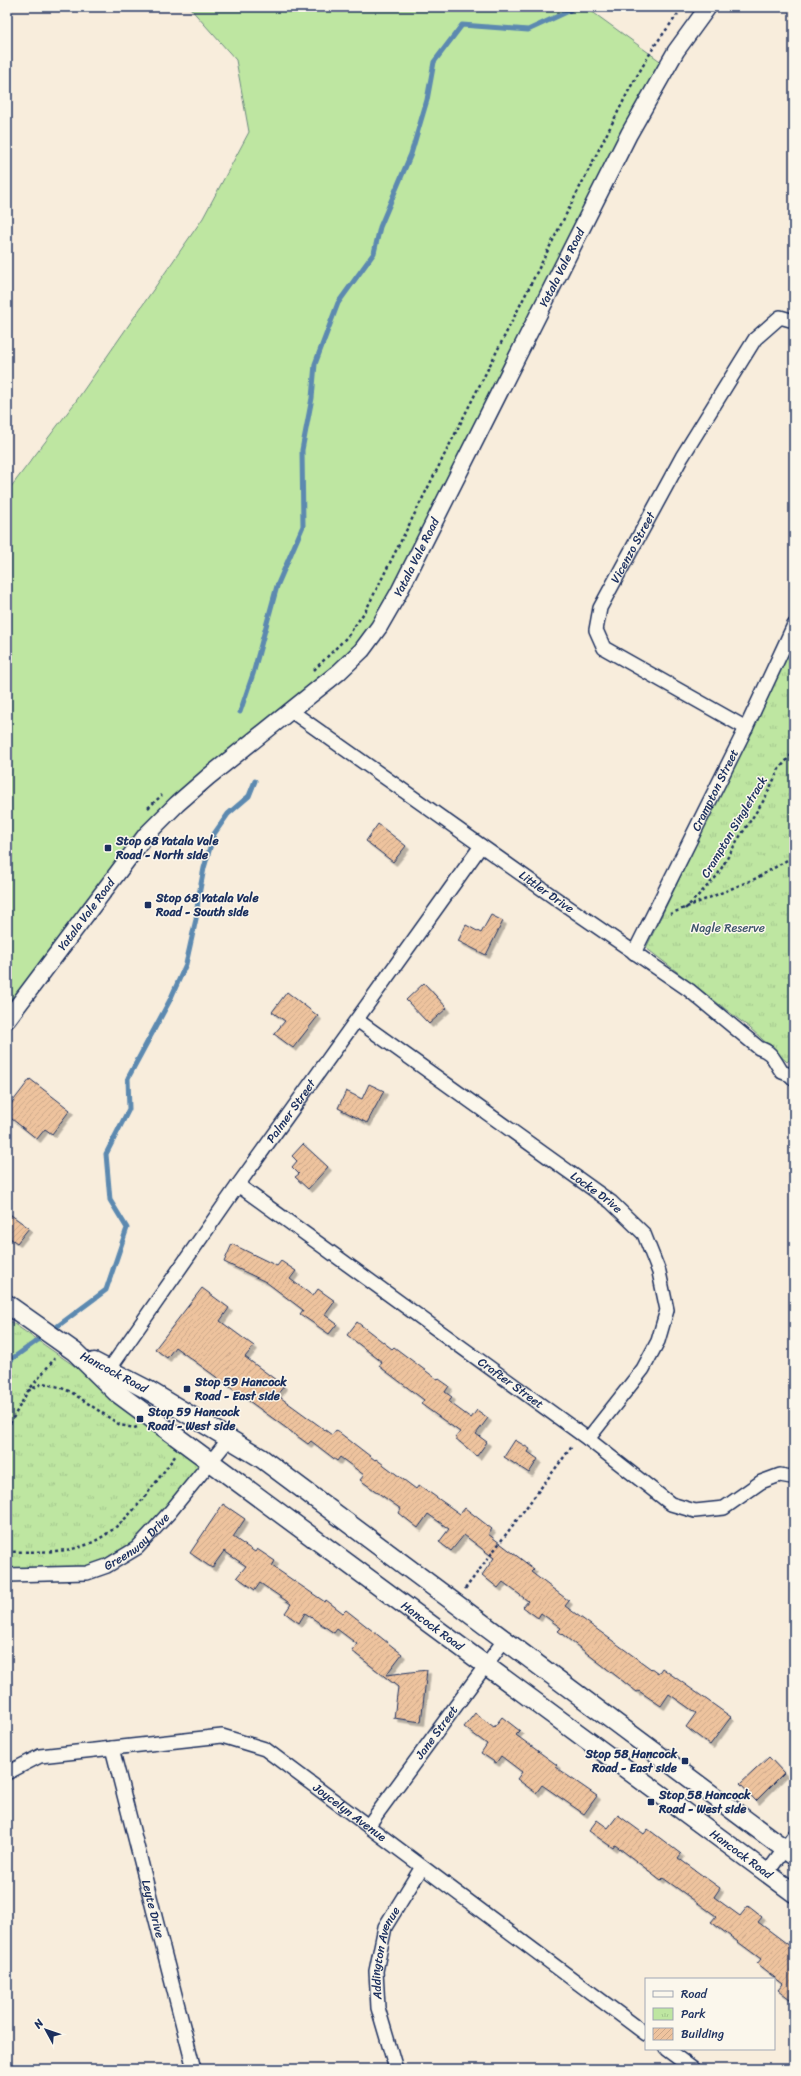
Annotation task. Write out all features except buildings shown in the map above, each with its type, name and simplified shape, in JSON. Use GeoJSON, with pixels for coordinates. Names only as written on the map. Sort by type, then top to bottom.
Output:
{"type":"FeatureCollection","features":[{"type":"Feature","properties":{"kind":"main road","name":"Hancock Road"},"geometry":{"type":"LineString","coordinates":[[7,1304],[106,1374],[148,1390],[261,1458],[505,1639],[791,1847]]}},
{"type":"Feature","properties":{"kind":"main road","name":"Hancock Road"},"geometry":{"type":"LineString","coordinates":[[106,1374],[116,1392],[487,1664],[794,1893]]}},
{"type":"Feature","properties":{"kind":"street","name":"Yatala Vale Road"},"geometry":{"type":"LineString","coordinates":[[7,1020],[146,835],[177,804],[339,672],[362,650],[379,627],[398,594],[636,120],[676,50],[708,7]]}},
{"type":"Feature","properties":{"kind":"street","name":"Vicenzo Street"},"geometry":{"type":"LineString","coordinates":[[746,728],[604,648],[596,630],[600,608],[682,456],[756,339],[780,317],[794,321]]}},
{"type":"Feature","properties":{"kind":"street","name":"Crampton Street"},"geometry":{"type":"LineString","coordinates":[[634,953],[746,728],[794,625]]}},
{"type":"Feature","properties":{"kind":"street","name":"Littler Drive"},"geometry":{"type":"LineString","coordinates":[[291,711],[481,846],[689,990],[759,1048],[768,1050],[773,1055],[782,1072],[793,1075]]}},
{"type":"Feature","properties":{"kind":"street","name":"Palmer Street"},"geometry":{"type":"LineString","coordinates":[[106,1374],[238,1185],[481,846]]}},
{"type":"Feature","properties":{"kind":"street","name":"Locke Drive"},"geometry":{"type":"LineString","coordinates":[[357,1020],[611,1202],[644,1234],[659,1272],[667,1310],[658,1341],[643,1369],[585,1436]]}},
{"type":"Feature","properties":{"kind":"street","name":"Crafter Street"},"geometry":{"type":"LineString","coordinates":[[238,1185],[585,1436],[671,1504],[695,1511],[724,1508],[761,1482],[780,1475],[793,1477]]}},
{"type":"Feature","properties":{"kind":"street","name":"Greenway Drive"},"geometry":{"type":"LineString","coordinates":[[7,1575],[87,1573],[107,1566],[138,1548],[170,1512],[229,1439]]}},
{"type":"Feature","properties":{"kind":"street","name":"Jane Street"},"geometry":{"type":"LineString","coordinates":[[368,1826],[505,1639]]}},
{"type":"Feature","properties":{"kind":"street","name":"Joycelyn Avenue"},"geometry":{"type":"LineString","coordinates":[[7,1772],[40,1756],[222,1736],[264,1749],[645,2033]]}},
{"type":"Feature","properties":{"kind":"street","name":"Leyte Drive"},"geometry":{"type":"LineString","coordinates":[[112,1748],[194,2069]]}},
{"type":"Feature","properties":{"kind":"street"},"geometry":{"type":"LineString","coordinates":[[767,1873],[791,1847]]}},
{"type":"Feature","properties":{"kind":"street","name":"Addington Avenue"},"geometry":{"type":"LineString","coordinates":[[396,2069],[378,2008],[376,1971],[385,1927],[422,1867]]}},
{"type":"Feature","properties":{"kind":"street"},"geometry":{"type":"LineString","coordinates":[[667,2050],[693,2069]]}},
{"type":"Feature","properties":{"kind":"path"},"geometry":{"type":"LineString","coordinates":[[310,673],[347,637],[366,610],[630,88],[655,45],[683,7]]}},
{"type":"Feature","properties":{"kind":"path","name":"Crampton Singletrack"},"geometry":{"type":"LineString","coordinates":[[684,909],[717,876],[737,841],[764,800],[779,769],[794,752]]}},
{"type":"Feature","properties":{"kind":"path"},"geometry":{"type":"LineString","coordinates":[[146,810],[168,790]]}},
{"type":"Feature","properties":{"kind":"path"},"geometry":{"type":"LineString","coordinates":[[654,913],[667,915],[684,909],[710,896],[756,878],[794,856]]}},
{"type":"Feature","properties":{"kind":"path"},"geometry":{"type":"LineString","coordinates":[[7,1429],[28,1391],[66,1346]]}},
{"type":"Feature","properties":{"kind":"path"},"geometry":{"type":"LineString","coordinates":[[28,1391],[42,1383],[59,1387],[71,1392],[120,1425],[134,1428],[148,1415]]}},
{"type":"Feature","properties":{"kind":"path"},"geometry":{"type":"LineString","coordinates":[[462,1593],[585,1436]]}},
{"type":"Feature","properties":{"kind":"path"},"geometry":{"type":"LineString","coordinates":[[7,1552],[63,1549],[85,1545],[103,1536],[124,1519],[186,1442]]}},
{"type":"Feature","properties":{"kind":"green space"},"geometry":{"type":"Polygon","coordinates":[[[189,7],[587,7],[667,66],[362,650],[177,804],[7,1026],[7,492],[74,404],[203,218],[249,132],[236,60],[189,7]]]}},
{"type":"Feature","properties":{"kind":"green space","name":"Nagle Reserve"},"geometry":{"type":"Polygon","coordinates":[[[794,641],[794,1055],[787,1062],[750,1028],[646,948],[794,641]]]}},
{"type":"Feature","properties":{"kind":"green space"},"geometry":{"type":"Polygon","coordinates":[[[7,1319],[211,1461],[170,1512],[107,1566],[7,1575],[7,1319]]]}},
{"type":"Feature","properties":{"kind":"waterway"},"geometry":{"type":"LineString","coordinates":[[240,712],[253,674],[277,586],[303,526],[302,450],[312,398],[315,364],[338,303],[374,253],[380,227],[411,154],[427,100],[434,62],[462,25],[528,30],[569,11],[573,7]]}},
{"type":"Feature","properties":{"kind":"waterway"},"geometry":{"type":"LineString","coordinates":[[51,1331],[106,1290],[127,1228],[110,1200],[106,1154],[129,1109],[128,1078],[170,1000],[186,964],[196,919],[204,868],[214,834],[228,814],[249,796],[255,781]]}},
{"type":"Feature","properties":{"kind":"waterway"},"geometry":{"type":"LineString","coordinates":[[7,1364],[45,1335]]}},
{"type":"Feature","properties":{"kind":"place","name":"Stop 68 Yatala Vale Road - North side"},"geometry":{"type":"Point","coordinates":[108,848]}},
{"type":"Feature","properties":{"kind":"place","name":"Stop 68 Yatala Vale Road - South side"},"geometry":{"type":"Point","coordinates":[148,905]}},
{"type":"Feature","properties":{"kind":"place","name":"Stop 59 Hancock Road - East side"},"geometry":{"type":"Point","coordinates":[187,1389]}},
{"type":"Feature","properties":{"kind":"place","name":"Stop 59 Hancock Road - West side"},"geometry":{"type":"Point","coordinates":[140,1419]}},
{"type":"Feature","properties":{"kind":"place","name":"Stop 58 Hancock Road - East side"},"geometry":{"type":"Point","coordinates":[685,1761]}},
{"type":"Feature","properties":{"kind":"place","name":"Stop 58 Hancock Road - West side"},"geometry":{"type":"Point","coordinates":[651,1802]}}]}
